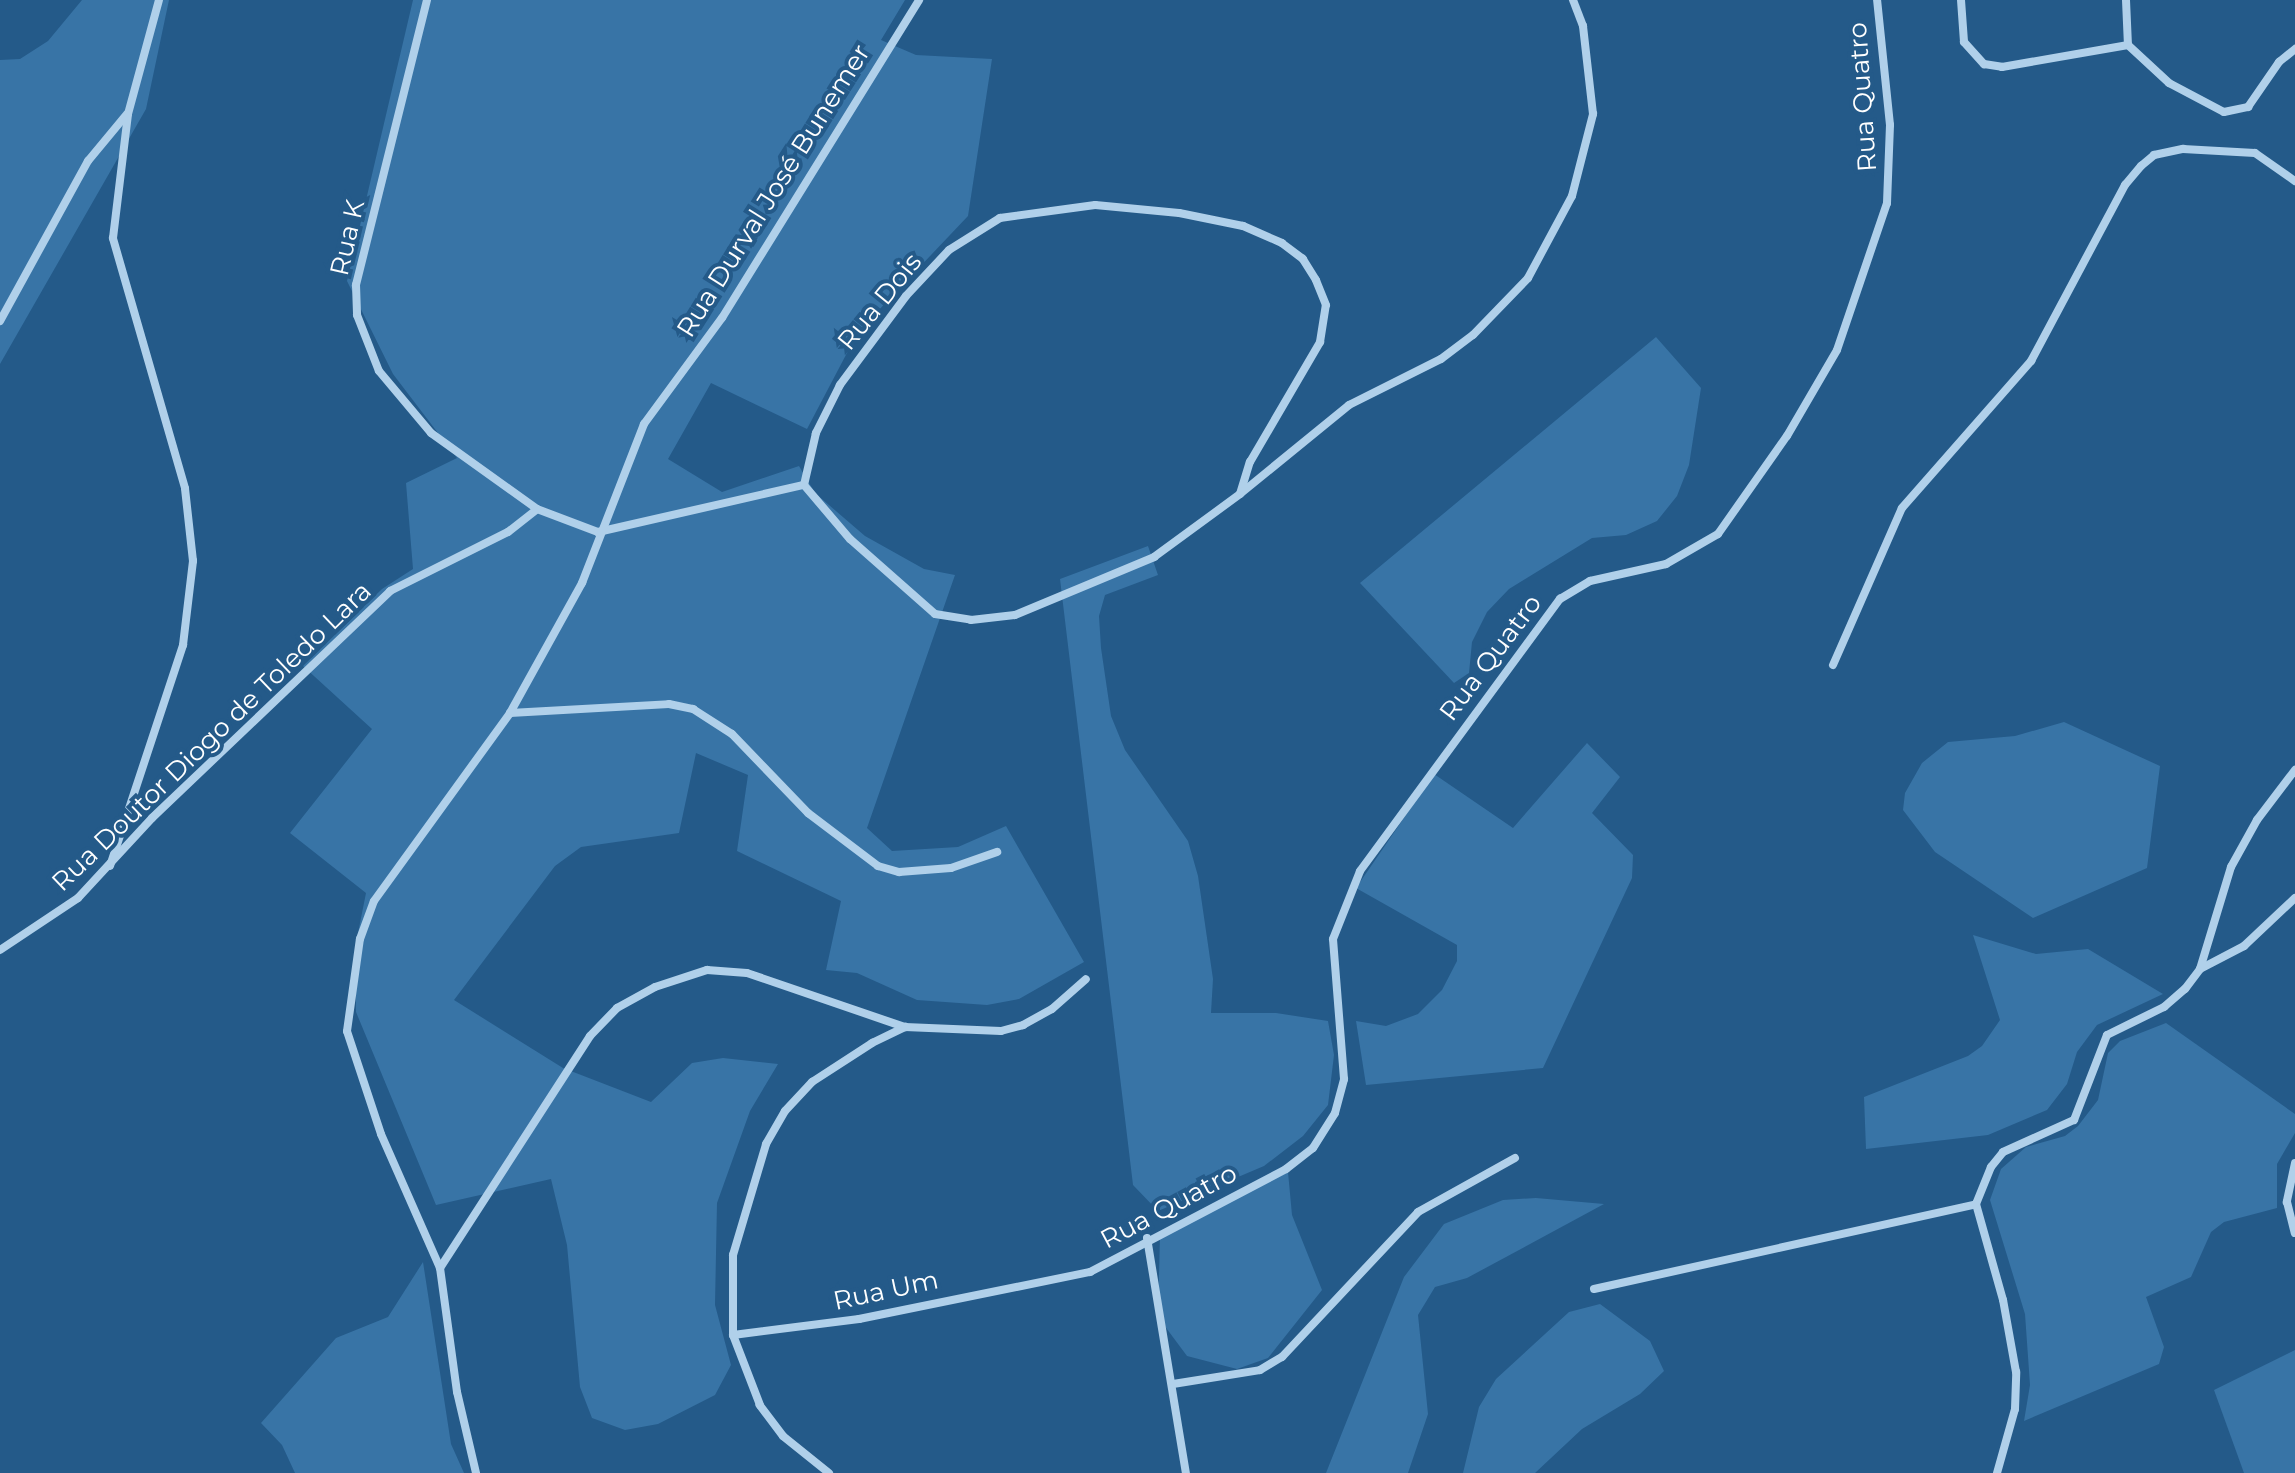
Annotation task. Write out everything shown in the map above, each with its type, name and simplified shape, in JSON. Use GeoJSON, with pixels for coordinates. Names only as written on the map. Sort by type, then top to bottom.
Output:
{"type":"FeatureCollection","features":[{"type":"Feature","properties":{"kind":"street"},"geometry":{"type":"LineString","coordinates":[[110,866],[183,645],[193,561],[185,488],[115,256],[116,194],[128,114],[159,0]]}},
{"type":"Feature","properties":{"kind":"street","name":"Rua K"},"geometry":{"type":"LineString","coordinates":[[427,0],[356,285],[357,315],[379,371],[431,433],[537,509],[598,532]]}},
{"type":"Feature","properties":{"kind":"street","name":"Rua Durval José Bunemer"},"geometry":{"type":"LineString","coordinates":[[476,1473],[457,1392],[440,1268],[363,1083],[347,1031],[348,999],[360,939],[374,901],[510,713],[582,583],[598,532],[644,424],[722,318],[919,0]]}},
{"type":"Feature","properties":{"kind":"street"},"geometry":{"type":"LineString","coordinates":[[598,532],[804,485],[812,501],[905,592],[935,614],[971,620],[1015,615],[1154,557],[1240,494],[1349,405],[1441,359],[1473,335],[1528,278],[1572,196],[1593,114],[1583,26],[1573,0]]}},
{"type":"Feature","properties":{"kind":"street","name":"Rua Quatro"},"geometry":{"type":"LineString","coordinates":[[1048,1281],[1090,1272],[1147,1238],[1286,1169],[1313,1148],[1335,1113],[1344,1079],[1333,939],[1360,871],[1560,599],[1590,581],[1666,564],[1718,534],[1820,381],[1852,313],[1887,203],[1890,125],[1877,0]]}},
{"type":"Feature","properties":{"kind":"street"},"geometry":{"type":"LineString","coordinates":[[1961,0],[1964,42],[1984,64],[2002,67],[2128,45]]}},
{"type":"Feature","properties":{"kind":"street"},"geometry":{"type":"LineString","coordinates":[[2126,0],[2128,45],[2169,83],[2224,112],[2248,107],[2279,62],[2295,49]]}},
{"type":"Feature","properties":{"kind":"street"},"geometry":{"type":"LineString","coordinates":[[0,321],[88,161],[128,114]]}},
{"type":"Feature","properties":{"kind":"street"},"geometry":{"type":"LineString","coordinates":[[1833,665],[1902,508],[2031,361],[2125,185],[2141,166],[2154,155],[2183,149],[2255,153],[2295,181]]}},
{"type":"Feature","properties":{"kind":"street","name":"Rua Dois"},"geometry":{"type":"LineString","coordinates":[[804,485],[816,433],[840,385],[906,296],[949,250],[1000,218],[1095,205],[1179,213],[1243,226],[1282,243],[1303,259],[1316,280],[1326,305],[1320,342],[1250,462],[1240,494]]}},
{"type":"Feature","properties":{"kind":"street","name":"Rua Doutor Diogo de Toledo Lara"},"geometry":{"type":"LineString","coordinates":[[0,950],[61,913],[110,866],[176,794],[390,591],[508,532],[537,509]]}},
{"type":"Feature","properties":{"kind":"street"},"geometry":{"type":"LineString","coordinates":[[510,713],[669,704],[693,709],[732,734],[808,813],[878,866],[899,872],[951,868],[997,852]]}},
{"type":"Feature","properties":{"kind":"street"},"geometry":{"type":"LineString","coordinates":[[2200,969],[2231,867],[2257,820],[2295,770]]}},
{"type":"Feature","properties":{"kind":"street"},"geometry":{"type":"LineString","coordinates":[[1997,1473],[2015,1409],[2016,1372],[2006,1312],[1976,1204],[2003,1152],[2074,1120],[2107,1035],[2164,1007],[2200,969],[2244,946],[2295,898]]}},
{"type":"Feature","properties":{"kind":"street"},"geometry":{"type":"LineString","coordinates":[[440,1268],[590,1036],[617,1008],[655,987],[707,970],[747,973],[905,1027],[1001,1031],[1052,1009],[1086,979]]}},
{"type":"Feature","properties":{"kind":"street"},"geometry":{"type":"LineString","coordinates":[[829,1473],[783,1436],[760,1405],[733,1335],[733,1255],[766,1144],[785,1111],[812,1082],[905,1027]]}},
{"type":"Feature","properties":{"kind":"street"},"geometry":{"type":"LineString","coordinates":[[1173,1384],[1260,1370],[1282,1357],[1418,1212],[1515,1158]]}},
{"type":"Feature","properties":{"kind":"street"},"geometry":{"type":"LineString","coordinates":[[2295,1163],[2287,1202],[2295,1233]]}},
{"type":"Feature","properties":{"kind":"street"},"geometry":{"type":"LineString","coordinates":[[1594,1289],[1976,1204]]}},
{"type":"Feature","properties":{"kind":"street"},"geometry":{"type":"LineString","coordinates":[[1147,1238],[1186,1473]]}},
{"type":"Feature","properties":{"kind":"street","name":"Rua Um"},"geometry":{"type":"LineString","coordinates":[[733,1335],[859,1319],[1048,1281]]}},
{"type":"Feature","properties":{"kind":"shaded area"},"geometry":{"type":"Polygon","coordinates":[[[82,0],[169,0],[146,109],[0,364],[0,60],[20,59],[48,41],[82,0]]]}},
{"type":"Feature","properties":{"kind":"shaded area"},"geometry":{"type":"Polygon","coordinates":[[[413,0],[905,0],[881,40],[916,55],[992,59],[968,216],[858,332],[807,429],[711,383],[668,459],[722,492],[799,466],[815,493],[865,536],[924,569],[955,575],[867,828],[892,851],[958,847],[1006,826],[1084,962],[1019,999],[987,1005],[917,1000],[857,973],[826,970],[841,901],[737,851],[748,775],[696,753],[679,833],[581,847],[555,866],[454,1000],[563,1068],[651,1102],[692,1063],[723,1058],[778,1064],[750,1111],[717,1203],[715,1305],[731,1365],[715,1395],[658,1424],[625,1430],[592,1418],[580,1387],[567,1245],[551,1179],[436,1205],[356,1012],[356,943],[366,893],[290,833],[372,729],[303,666],[382,589],[413,569],[406,483],[457,458],[393,374],[347,281],[413,0]]]}},
{"type":"Feature","properties":{"kind":"shaded area"},"geometry":{"type":"Polygon","coordinates":[[[1656,337],[1701,388],[1689,465],[1677,496],[1657,521],[1626,535],[1592,538],[1509,589],[1487,612],[1472,642],[1469,673],[1454,683],[1360,583],[1656,337]]]}},
{"type":"Feature","properties":{"kind":"shaded area"},"geometry":{"type":"Polygon","coordinates":[[[1148,546],[1158,575],[1105,595],[1099,616],[1101,648],[1111,716],[1125,750],[1188,841],[1198,876],[1213,979],[1211,1013],[1276,1013],[1328,1021],[1334,1055],[1328,1105],[1303,1136],[1264,1166],[1158,1211],[1133,1185],[1060,579],[1148,546]]]}},
{"type":"Feature","properties":{"kind":"shaded area"},"geometry":{"type":"Polygon","coordinates":[[[2064,722],[2160,766],[2147,868],[2033,918],[1935,852],[1903,810],[1905,793],[1922,763],[1948,742],[2015,736],[2064,722]]]}},
{"type":"Feature","properties":{"kind":"shaded area"},"geometry":{"type":"Polygon","coordinates":[[[1587,743],[1620,777],[1592,813],[1633,855],[1632,878],[1543,1068],[1366,1085],[1356,1021],[1386,1026],[1418,1014],[1442,990],[1457,961],[1457,945],[1356,888],[1434,774],[1513,828],[1587,743]]]}},
{"type":"Feature","properties":{"kind":"shaded area"},"geometry":{"type":"Polygon","coordinates":[[[1973,935],[2036,954],[2088,949],[2163,994],[2097,1025],[2077,1052],[2067,1084],[2047,1110],[1988,1135],[1866,1149],[1864,1097],[1968,1056],[1982,1046],[2000,1020],[1973,935]]]}},
{"type":"Feature","properties":{"kind":"shaded area"},"geometry":{"type":"Polygon","coordinates":[[[2166,1023],[2295,1114],[2295,1133],[2277,1164],[2277,1208],[2224,1222],[2211,1232],[2191,1277],[2146,1297],[2164,1347],[2159,1364],[2024,1421],[2030,1385],[2025,1314],[1990,1200],[2001,1169],[2026,1147],[2065,1136],[2078,1126],[2098,1100],[2108,1053],[2120,1041],[2166,1023]]]}},
{"type":"Feature","properties":{"kind":"shaded area"},"geometry":{"type":"Polygon","coordinates":[[[1288,1172],[1292,1215],[1322,1290],[1268,1358],[1237,1369],[1187,1356],[1158,1317],[1160,1235],[1288,1172]]]}},
{"type":"Feature","properties":{"kind":"shaded area"},"geometry":{"type":"Polygon","coordinates":[[[1536,1198],[1604,1204],[1467,1278],[1435,1287],[1418,1315],[1428,1414],[1408,1473],[1326,1473],[1404,1277],[1444,1224],[1503,1200],[1536,1198]]]}},
{"type":"Feature","properties":{"kind":"shaded area"},"geometry":{"type":"Polygon","coordinates":[[[423,1262],[451,1444],[464,1473],[295,1473],[282,1445],[261,1423],[336,1338],[388,1317],[423,1262]]]}},
{"type":"Feature","properties":{"kind":"shaded area"},"geometry":{"type":"Polygon","coordinates":[[[1600,1304],[1650,1341],[1664,1371],[1640,1394],[1582,1429],[1535,1473],[1463,1473],[1479,1407],[1496,1379],[1569,1312],[1600,1304]]]}},
{"type":"Feature","properties":{"kind":"shaded area"},"geometry":{"type":"Polygon","coordinates":[[[2295,1350],[2295,1473],[2244,1473],[2214,1390],[2295,1350]]]}}]}
